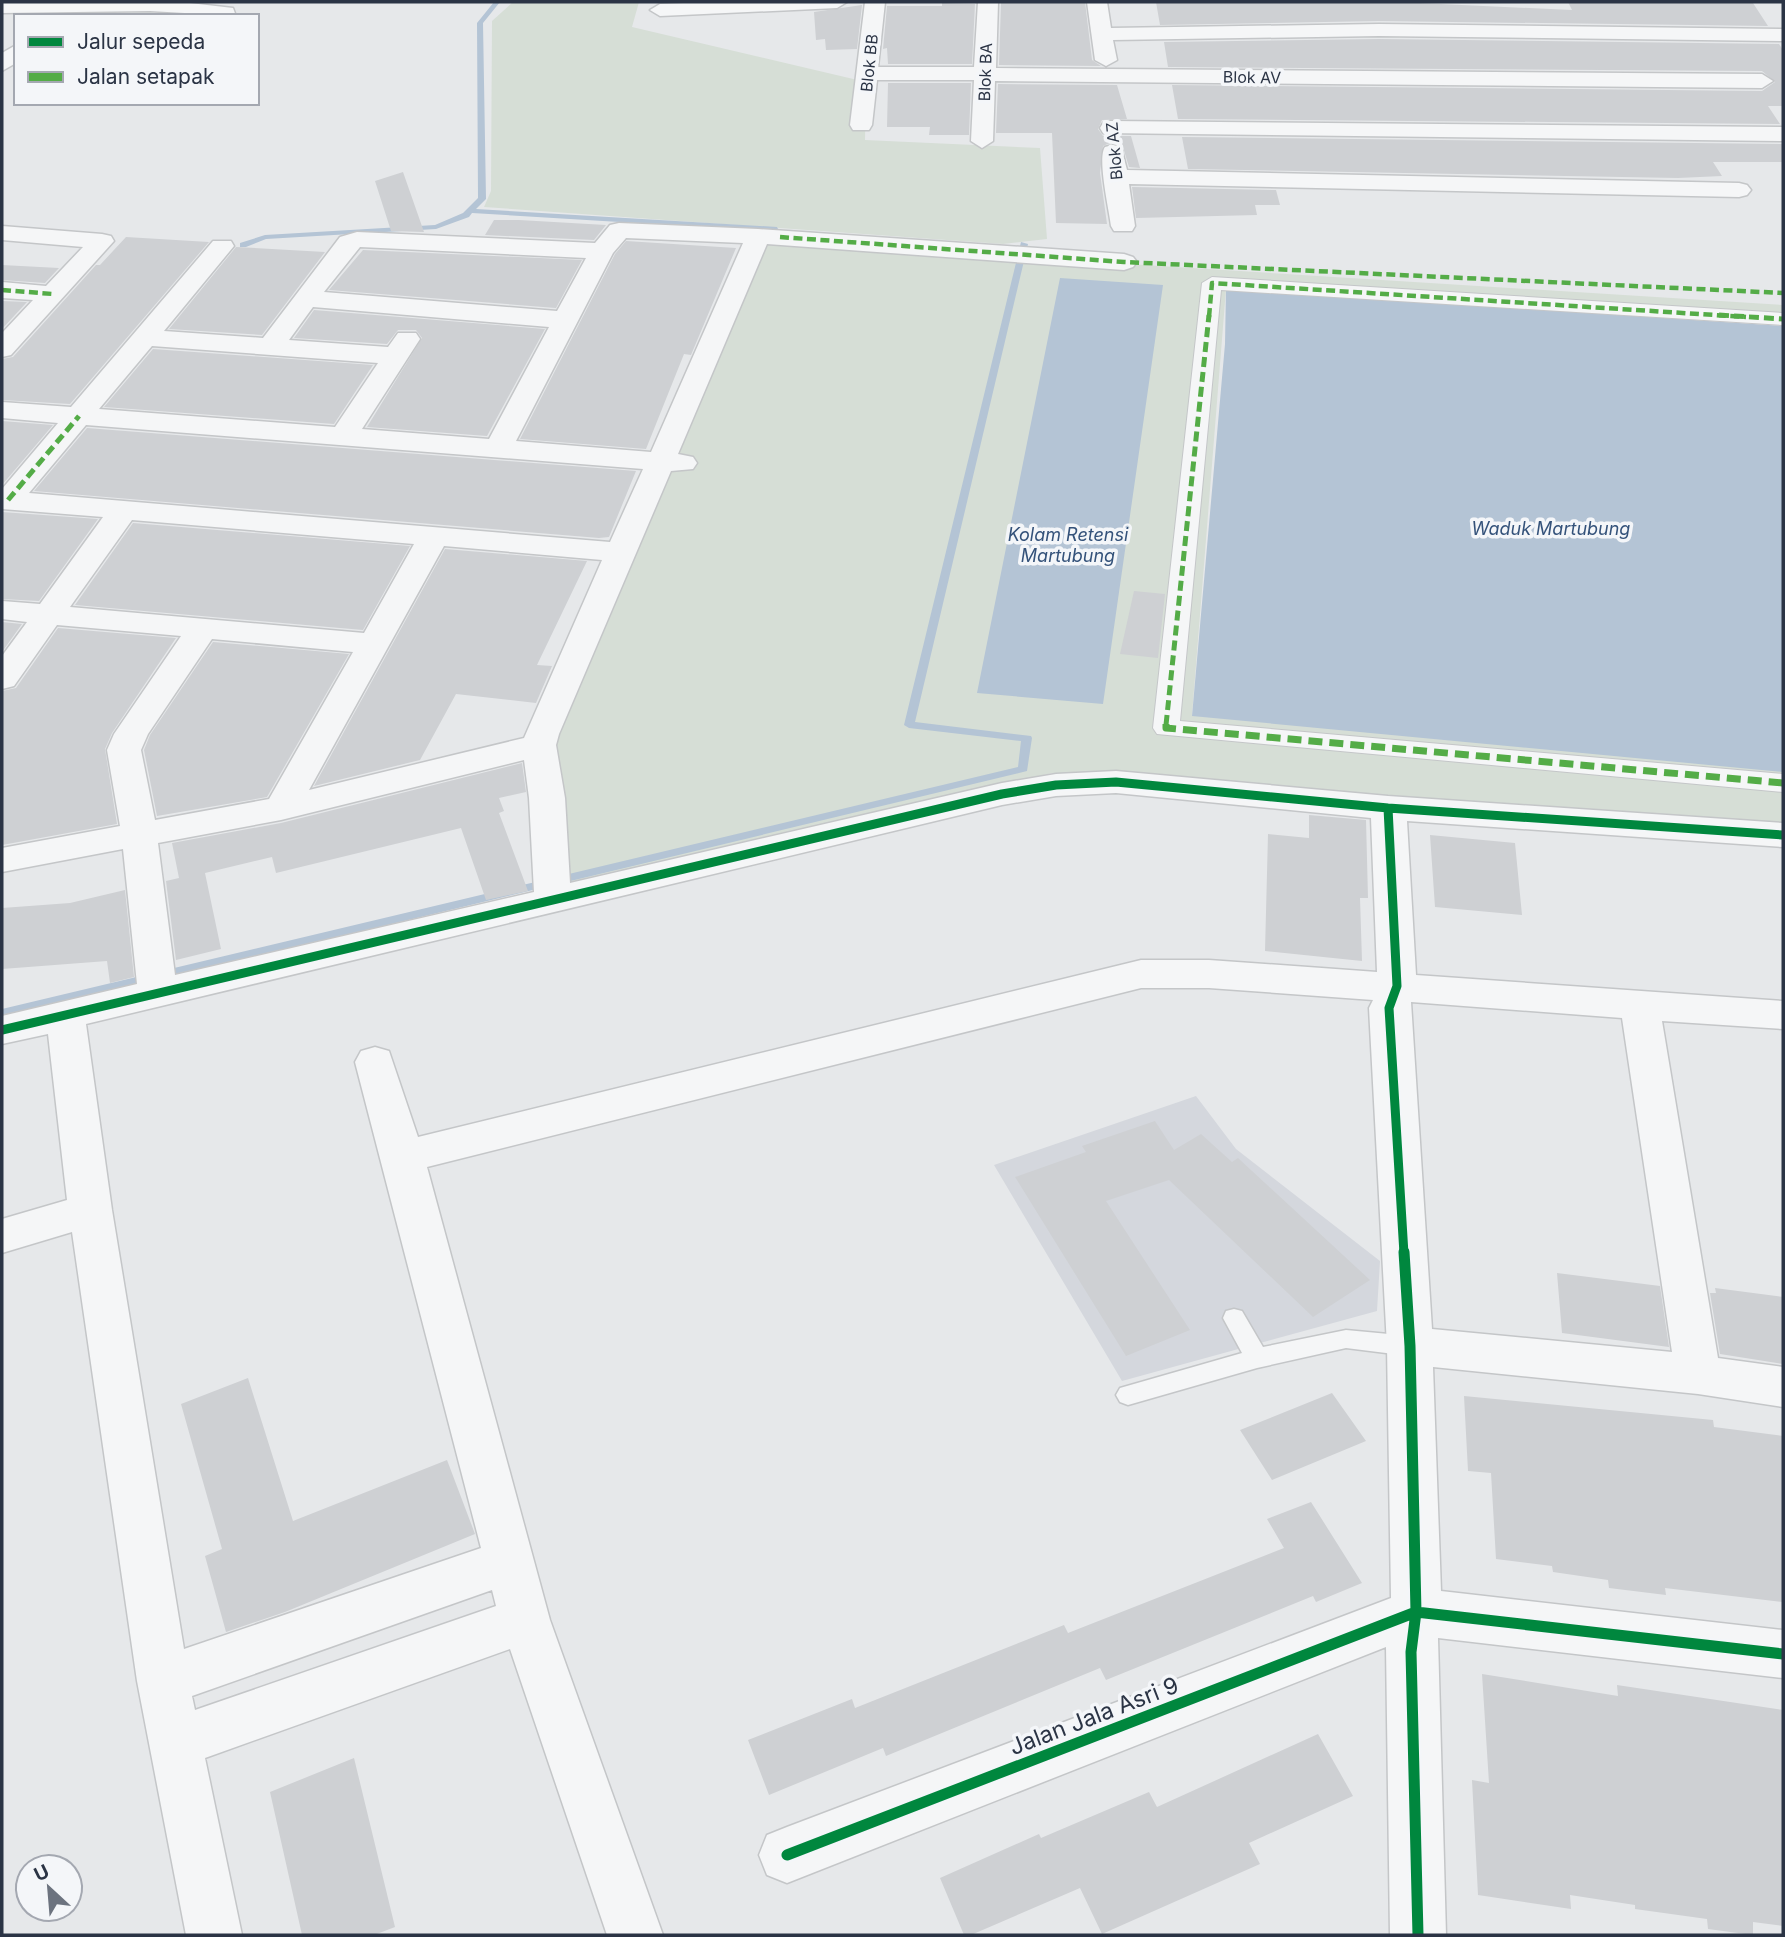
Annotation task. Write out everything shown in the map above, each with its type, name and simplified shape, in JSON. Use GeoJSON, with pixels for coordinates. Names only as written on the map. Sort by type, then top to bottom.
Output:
{"type":"FeatureCollection","features":[{"type":"Feature","properties":{"kind":"street"},"geometry":{"type":"LineString","coordinates":[[660,10],[837,2]]}},
{"type":"Feature","properties":{"kind":"street","name":"Blok BB"},"geometry":{"type":"LineString","coordinates":[[861,125],[875,2]]}},
{"type":"Feature","properties":{"kind":"street","name":"Blok BA"},"geometry":{"type":"LineString","coordinates":[[982,142],[988,2]]}},
{"type":"Feature","properties":{"kind":"street","name":"Blok AZ"},"geometry":{"type":"LineString","coordinates":[[1097,2],[1104,34],[1115,177],[1123,226]]}},
{"type":"Feature","properties":{"kind":"street"},"geometry":{"type":"LineString","coordinates":[[2,7],[55,12],[177,6],[215,9],[226,14]]}},
{"type":"Feature","properties":{"kind":"street"},"geometry":{"type":"LineString","coordinates":[[1515,12],[1523,32]]}},
{"type":"Feature","properties":{"kind":"street"},"geometry":{"type":"LineString","coordinates":[[1104,34],[1375,21],[1523,32],[1783,35]]}},
{"type":"Feature","properties":{"kind":"street"},"geometry":{"type":"LineString","coordinates":[[1375,21],[1435,183]]}},
{"type":"Feature","properties":{"kind":"street"},"geometry":{"type":"LineString","coordinates":[[1726,35],[1776,100]]}},
{"type":"Feature","properties":{"kind":"street","name":"Blok AV"},"geometry":{"type":"LineString","coordinates":[[869,73],[1108,75],[1408,105]]}},
{"type":"Feature","properties":{"kind":"street"},"geometry":{"type":"LineString","coordinates":[[1111,128],[1762,81]]}},
{"type":"Feature","properties":{"kind":"street"},"geometry":{"type":"LineString","coordinates":[[1408,105],[1783,134]]}},
{"type":"Feature","properties":{"kind":"street"},"geometry":{"type":"LineString","coordinates":[[1115,177],[1739,190]]}},
{"type":"Feature","properties":{"kind":"street"},"geometry":{"type":"LineString","coordinates":[[498,449],[602,251],[617,232],[623,229],[766,236],[1124,262]]}},
{"type":"Feature","properties":{"kind":"street"},"geometry":{"type":"LineString","coordinates":[[2,233],[102,241],[2,349]]}},
{"type":"Feature","properties":{"kind":"street"},"geometry":{"type":"LineString","coordinates":[[553,889],[547,798],[539,745],[620,552],[670,462],[766,236]]}},
{"type":"Feature","properties":{"kind":"street"},"geometry":{"type":"LineString","coordinates":[[270,347],[309,299],[349,242],[357,239],[602,251]]}},
{"type":"Feature","properties":{"kind":"street"},"geometry":{"type":"LineString","coordinates":[[5,500],[222,246]]}},
{"type":"Feature","properties":{"kind":"street"},"geometry":{"type":"LineString","coordinates":[[1783,319],[1212,283],[1166,728],[1783,783]]}},
{"type":"Feature","properties":{"kind":"street"},"geometry":{"type":"LineString","coordinates":[[2,290],[53,294]]}},
{"type":"Feature","properties":{"kind":"street"},"geometry":{"type":"LineString","coordinates":[[309,299],[565,320]]}},
{"type":"Feature","properties":{"kind":"street"},"geometry":{"type":"LineString","coordinates":[[343,437],[427,309]]}},
{"type":"Feature","properties":{"kind":"street"},"geometry":{"type":"LineString","coordinates":[[145,338],[396,356]]}},
{"type":"Feature","properties":{"kind":"street"},"geometry":{"type":"LineString","coordinates":[[2,410],[670,462]]}},
{"type":"Feature","properties":{"kind":"street"},"geometry":{"type":"LineString","coordinates":[[5,500],[620,552]]}},
{"type":"Feature","properties":{"kind":"street"},"geometry":{"type":"LineString","coordinates":[[2,680],[124,510]]}},
{"type":"Feature","properties":{"kind":"street"},"geometry":{"type":"LineString","coordinates":[[281,808],[434,536]]}},
{"type":"Feature","properties":{"kind":"street"},"geometry":{"type":"LineString","coordinates":[[2,610],[374,644]]}},
{"type":"Feature","properties":{"kind":"street"},"geometry":{"type":"LineString","coordinates":[[156,984],[139,832],[124,750],[131,734],[203,628]]}},
{"type":"Feature","properties":{"kind":"street"},"geometry":{"type":"LineString","coordinates":[[2,860],[139,832],[281,808],[539,745]]}},
{"type":"Feature","properties":{"kind":"street"},"geometry":{"type":"LineString","coordinates":[[2,1030],[65,1015],[156,984],[553,889],[1002,794],[1056,785],[1116,782],[1388,808],[1783,835]]}},
{"type":"Feature","properties":{"kind":"street"},"geometry":{"type":"LineString","coordinates":[[1388,808],[1397,986],[1389,1008],[1410,1346],[1416,1612],[1411,1652],[1418,1935]]}},
{"type":"Feature","properties":{"kind":"street"},"geometry":{"type":"LineString","coordinates":[[403,1157],[1141,974],[1209,974],[1397,986],[1783,1015]]}},
{"type":"Feature","properties":{"kind":"street"},"geometry":{"type":"LineString","coordinates":[[1640,1004],[1698,1374]]}},
{"type":"Feature","properties":{"kind":"street"},"geometry":{"type":"LineString","coordinates":[[65,1015],[90,1210],[163,1681],[214,1935]]}},
{"type":"Feature","properties":{"kind":"street"},"geometry":{"type":"LineString","coordinates":[[375,1062],[403,1157],[525,1620],[635,1935]]}},
{"type":"Feature","properties":{"kind":"street"},"geometry":{"type":"LineString","coordinates":[[2,1236],[90,1210]]}},
{"type":"Feature","properties":{"kind":"street"},"geometry":{"type":"LineString","coordinates":[[1410,1346],[1698,1374],[1783,1387]]}},
{"type":"Feature","properties":{"kind":"street"},"geometry":{"type":"LineString","coordinates":[[163,1681],[510,1561]]}},
{"type":"Feature","properties":{"kind":"street"},"geometry":{"type":"LineString","coordinates":[[1416,1612],[1783,1654]]}},
{"type":"Feature","properties":{"kind":"street","name":"Jalan Jala Asri 9"},"geometry":{"type":"LineString","coordinates":[[787,1855],[1416,1612]]}},
{"type":"Feature","properties":{"kind":"street"},"geometry":{"type":"LineString","coordinates":[[176,1742],[525,1620]]}},
{"type":"Feature","properties":{"kind":"lane"},"geometry":{"type":"LineString","coordinates":[[1234,1318],[1257,1358]]}},
{"type":"Feature","properties":{"kind":"lane"},"geometry":{"type":"LineString","coordinates":[[1128,1395],[1257,1358],[1346,1339],[1410,1346]]}},
{"type":"Feature","properties":{"kind":"shaded area"},"geometry":{"type":"Polygon","coordinates":[[[513,2],[639,2],[632,27],[866,82],[865,140],[1040,148],[1047,239],[1003,244],[484,207],[491,191],[492,21],[513,2]]]}},
{"type":"Feature","properties":{"kind":"shaded area"},"geometry":{"type":"Polygon","coordinates":[[[759,241],[1783,305],[1783,324],[1226,289],[1192,715],[1783,771],[1783,833],[1172,781],[1170,787],[1052,773],[539,894],[524,752],[759,241]]]}},
{"type":"Feature","properties":{"kind":"shaded area"},"geometry":{"type":"Polygon","coordinates":[[[1196,1096],[1236,1149],[1380,1261],[1377,1311],[1122,1381],[994,1165],[1196,1096]]]}},
{"type":"Feature","properties":{"kind":"water","name":"Kolam Retensi Martubung"},"geometry":{"type":"Polygon","coordinates":[[[1060,278],[1163,285],[1103,704],[977,693],[1060,278]]]}},
{"type":"Feature","properties":{"kind":"water","name":"Waduk Martubung"},"geometry":{"type":"Polygon","coordinates":[[[1226,289],[1783,326],[1783,772],[1192,716],[1225,344],[1226,289]]]}},
{"type":"Feature","properties":{"kind":"building"},"geometry":{"type":"Polygon","coordinates":[[[1085,2],[1092,60],[1101,66],[999,65],[1001,3],[1085,2]]]}},
{"type":"Feature","properties":{"kind":"building"},"geometry":{"type":"Polygon","coordinates":[[[1156,2],[1398,2],[1572,10],[1568,2],[1753,3],[1768,26],[1379,21],[1160,25],[1156,2]]]}},
{"type":"Feature","properties":{"kind":"building"},"geometry":{"type":"Polygon","coordinates":[[[942,3],[975,4],[972,64],[888,64],[887,48],[883,49],[887,6],[942,6],[942,3]]]}},
{"type":"Feature","properties":{"kind":"building"},"geometry":{"type":"Polygon","coordinates":[[[862,5],[857,49],[826,50],[825,39],[816,40],[814,12],[862,5]]]}},
{"type":"Feature","properties":{"kind":"building"},"geometry":{"type":"Polygon","coordinates":[[[1379,39],[1779,44],[1783,50],[1783,106],[1768,106],[1780,124],[1178,119],[1172,85],[1762,91],[1775,82],[1762,71],[1168,67],[1164,42],[1379,39]]]}},
{"type":"Feature","properties":{"kind":"building"},"geometry":{"type":"Polygon","coordinates":[[[888,83],[971,83],[969,135],[929,135],[930,127],[887,127],[888,83]]]}},
{"type":"Feature","properties":{"kind":"building"},"geometry":{"type":"Polygon","coordinates":[[[998,84],[1117,85],[1127,119],[1102,120],[1098,129],[1103,136],[1131,136],[1140,168],[1129,167],[1122,144],[1112,142],[1103,146],[1100,173],[1107,224],[1056,223],[1052,133],[996,133],[998,84]]]}},
{"type":"Feature","properties":{"kind":"building"},"geometry":{"type":"Polygon","coordinates":[[[1182,137],[1783,144],[1783,162],[1713,162],[1722,176],[1678,178],[1188,169],[1182,137]]]}},
{"type":"Feature","properties":{"kind":"building"},"geometry":{"type":"Polygon","coordinates":[[[403,172],[424,232],[391,231],[375,181],[403,172]]]}},
{"type":"Feature","properties":{"kind":"building"},"geometry":{"type":"Polygon","coordinates":[[[1132,187],[1276,190],[1280,205],[1255,205],[1257,215],[1136,218],[1132,187]]]}},
{"type":"Feature","properties":{"kind":"building"},"geometry":{"type":"Polygon","coordinates":[[[494,220],[606,225],[594,240],[485,235],[494,220]]]}},
{"type":"Feature","properties":{"kind":"building"},"geometry":{"type":"Polygon","coordinates":[[[126,237],[209,242],[70,404],[2,400],[2,359],[13,357],[96,265],[100,265],[126,237]]]}},
{"type":"Feature","properties":{"kind":"building"},"geometry":{"type":"Polygon","coordinates":[[[626,241],[736,248],[691,355],[684,354],[646,449],[520,439],[615,254],[626,241]]]}},
{"type":"Feature","properties":{"kind":"building"},"geometry":{"type":"Polygon","coordinates":[[[236,247],[325,252],[262,335],[169,329],[236,247]]]}},
{"type":"Feature","properties":{"kind":"building"},"geometry":{"type":"Polygon","coordinates":[[[363,250],[582,260],[556,308],[329,290],[363,250]]]}},
{"type":"Feature","properties":{"kind":"building"},"geometry":{"type":"Polygon","coordinates":[[[2,265],[59,268],[45,283],[2,280],[2,265]]]}},
{"type":"Feature","properties":{"kind":"building"},"geometry":{"type":"Polygon","coordinates":[[[2,301],[27,302],[2,329],[2,301]]]}},
{"type":"Feature","properties":{"kind":"building"},"geometry":{"type":"Polygon","coordinates":[[[314,310],[545,329],[487,436],[367,427],[422,338],[416,330],[398,330],[387,344],[294,338],[314,310]]]}},
{"type":"Feature","properties":{"kind":"building"},"geometry":{"type":"Polygon","coordinates":[[[153,349],[373,365],[334,424],[104,407],[153,349]]]}},
{"type":"Feature","properties":{"kind":"building"},"geometry":{"type":"Polygon","coordinates":[[[2,421],[53,425],[2,485],[2,421]]]}},
{"type":"Feature","properties":{"kind":"building"},"geometry":{"type":"Polygon","coordinates":[[[87,428],[636,471],[609,537],[599,538],[34,491],[87,428]]]}},
{"type":"Feature","properties":{"kind":"building"},"geometry":{"type":"Polygon","coordinates":[[[2,512],[98,519],[39,601],[2,599],[2,512]]]}},
{"type":"Feature","properties":{"kind":"building"},"geometry":{"type":"Polygon","coordinates":[[[133,523],[410,546],[363,630],[75,605],[133,523]]]}},
{"type":"Feature","properties":{"kind":"building"},"geometry":{"type":"Polygon","coordinates":[[[445,549],[587,561],[537,665],[552,666],[536,703],[456,694],[420,760],[314,786],[445,549]]]}},
{"type":"Feature","properties":{"kind":"building"},"geometry":{"type":"Polygon","coordinates":[[[1134,591],[1165,594],[1158,658],[1120,654],[1134,591]]]}},
{"type":"Feature","properties":{"kind":"building"},"geometry":{"type":"Polygon","coordinates":[[[2,622],[22,624],[2,652],[2,622]]]}},
{"type":"Feature","properties":{"kind":"building"},"geometry":{"type":"Polygon","coordinates":[[[58,628],[176,638],[112,733],[105,749],[117,824],[2,845],[2,691],[16,688],[58,628]]]}},
{"type":"Feature","properties":{"kind":"building"},"geometry":{"type":"Polygon","coordinates":[[[213,642],[349,654],[267,797],[157,816],[144,750],[150,735],[213,642]]]}},
{"type":"Feature","properties":{"kind":"building"},"geometry":{"type":"Polygon","coordinates":[[[522,763],[526,792],[499,798],[504,811],[499,813],[528,891],[486,900],[461,828],[276,873],[272,857],[205,873],[221,949],[176,960],[166,881],[179,878],[172,843],[281,823],[522,763]]]}},
{"type":"Feature","properties":{"kind":"building"},"geometry":{"type":"Polygon","coordinates":[[[1309,815],[1366,820],[1368,898],[1360,898],[1362,961],[1265,951],[1268,834],[1309,838],[1309,815]]]}},
{"type":"Feature","properties":{"kind":"building"},"geometry":{"type":"Polygon","coordinates":[[[1430,835],[1515,843],[1522,915],[1435,907],[1430,835]]]}},
{"type":"Feature","properties":{"kind":"building"},"geometry":{"type":"Polygon","coordinates":[[[125,890],[134,977],[110,983],[107,961],[2,969],[2,908],[70,903],[125,890]]]}},
{"type":"Feature","properties":{"kind":"building"},"geometry":{"type":"Polygon","coordinates":[[[1155,1121],[1174,1150],[1201,1134],[1232,1162],[1238,1158],[1370,1280],[1313,1317],[1169,1180],[1106,1201],[1190,1330],[1126,1356],[1015,1177],[1086,1152],[1082,1146],[1155,1121]]]}},
{"type":"Feature","properties":{"kind":"building"},"geometry":{"type":"Polygon","coordinates":[[[1557,1273],[1660,1286],[1669,1347],[1562,1333],[1557,1273]]]}},
{"type":"Feature","properties":{"kind":"building"},"geometry":{"type":"Polygon","coordinates":[[[1715,1288],[1783,1297],[1783,1364],[1720,1354],[1710,1293],[1716,1293],[1715,1288]]]}},
{"type":"Feature","properties":{"kind":"building"},"geometry":{"type":"Polygon","coordinates":[[[248,1378],[293,1521],[447,1460],[475,1534],[285,1612],[226,1632],[205,1556],[222,1549],[181,1404],[248,1378]]]}},
{"type":"Feature","properties":{"kind":"building"},"geometry":{"type":"Polygon","coordinates":[[[1332,1393],[1366,1441],[1272,1480],[1240,1430],[1332,1393]]]}},
{"type":"Feature","properties":{"kind":"building"},"geometry":{"type":"Polygon","coordinates":[[[1464,1396],[1713,1420],[1714,1427],[1783,1436],[1783,1602],[1665,1588],[1666,1595],[1609,1588],[1608,1580],[1553,1572],[1552,1566],[1496,1559],[1491,1473],[1468,1471],[1464,1396]]]}},
{"type":"Feature","properties":{"kind":"building"},"geometry":{"type":"Polygon","coordinates":[[[1311,1502],[1362,1583],[1316,1602],[1313,1596],[1106,1680],[1100,1668],[886,1756],[883,1748],[769,1795],[748,1740],[852,1699],[855,1708],[1064,1625],[1068,1633],[1284,1548],[1267,1519],[1311,1502]]]}},
{"type":"Feature","properties":{"kind":"building"},"geometry":{"type":"Polygon","coordinates":[[[1482,1674],[1618,1696],[1617,1685],[1783,1710],[1783,1926],[1753,1922],[1753,1935],[1708,1929],[1707,1919],[1635,1909],[1635,1905],[1570,1895],[1571,1909],[1478,1895],[1472,1780],[1489,1783],[1482,1674]]]}},
{"type":"Feature","properties":{"kind":"building"},"geometry":{"type":"Polygon","coordinates":[[[1318,1734],[1353,1796],[1249,1843],[1260,1864],[1102,1934],[1080,1888],[971,1935],[964,1935],[940,1878],[1039,1834],[1041,1838],[1149,1792],[1157,1807],[1318,1734]]]}},
{"type":"Feature","properties":{"kind":"building"},"geometry":{"type":"Polygon","coordinates":[[[354,1758],[395,1927],[374,1935],[302,1935],[270,1792],[354,1758]]]}},
{"type":"Feature","properties":{"kind":"waterway"},"geometry":{"type":"LineString","coordinates":[[470,211],[482,199],[480,23],[497,2]]}},
{"type":"Feature","properties":{"kind":"waterway"},"geometry":{"type":"LineString","coordinates":[[243,245],[265,237],[436,227],[470,211]]}},
{"type":"Feature","properties":{"kind":"waterway"},"geometry":{"type":"LineString","coordinates":[[470,211],[774,229],[765,243]]}},
{"type":"Feature","properties":{"kind":"waterway"},"geometry":{"type":"LineString","coordinates":[[2,1014],[1023,769],[1027,738],[909,725],[1024,244]]}},
{"type":"Feature","properties":{"kind":"marked path"},"geometry":{"type":"LineString","coordinates":[[780,237],[1124,262],[1783,293]]}},
{"type":"Feature","properties":{"kind":"marked path"},"geometry":{"type":"LineString","coordinates":[[1783,319],[1212,283],[1166,728],[1783,783]]}},
{"type":"Feature","properties":{"kind":"marked path"},"geometry":{"type":"LineString","coordinates":[[2,290],[53,294]]}},
{"type":"Feature","properties":{"kind":"marked path"},"geometry":{"type":"LineString","coordinates":[[8,500],[79,416]]}},
{"type":"Feature","properties":{"kind":"cycle path"},"geometry":{"type":"LineString","coordinates":[[2,1030],[1002,794],[1056,785],[1116,782],[1388,808],[1783,835]]}},
{"type":"Feature","properties":{"kind":"cycle path"},"geometry":{"type":"LineString","coordinates":[[1388,808],[1397,986],[1389,1008],[1410,1346],[1416,1612],[1411,1652],[1418,1935]]}},
{"type":"Feature","properties":{"kind":"cycle path"},"geometry":{"type":"LineString","coordinates":[[787,1855],[1416,1612],[1783,1654]]}}]}
